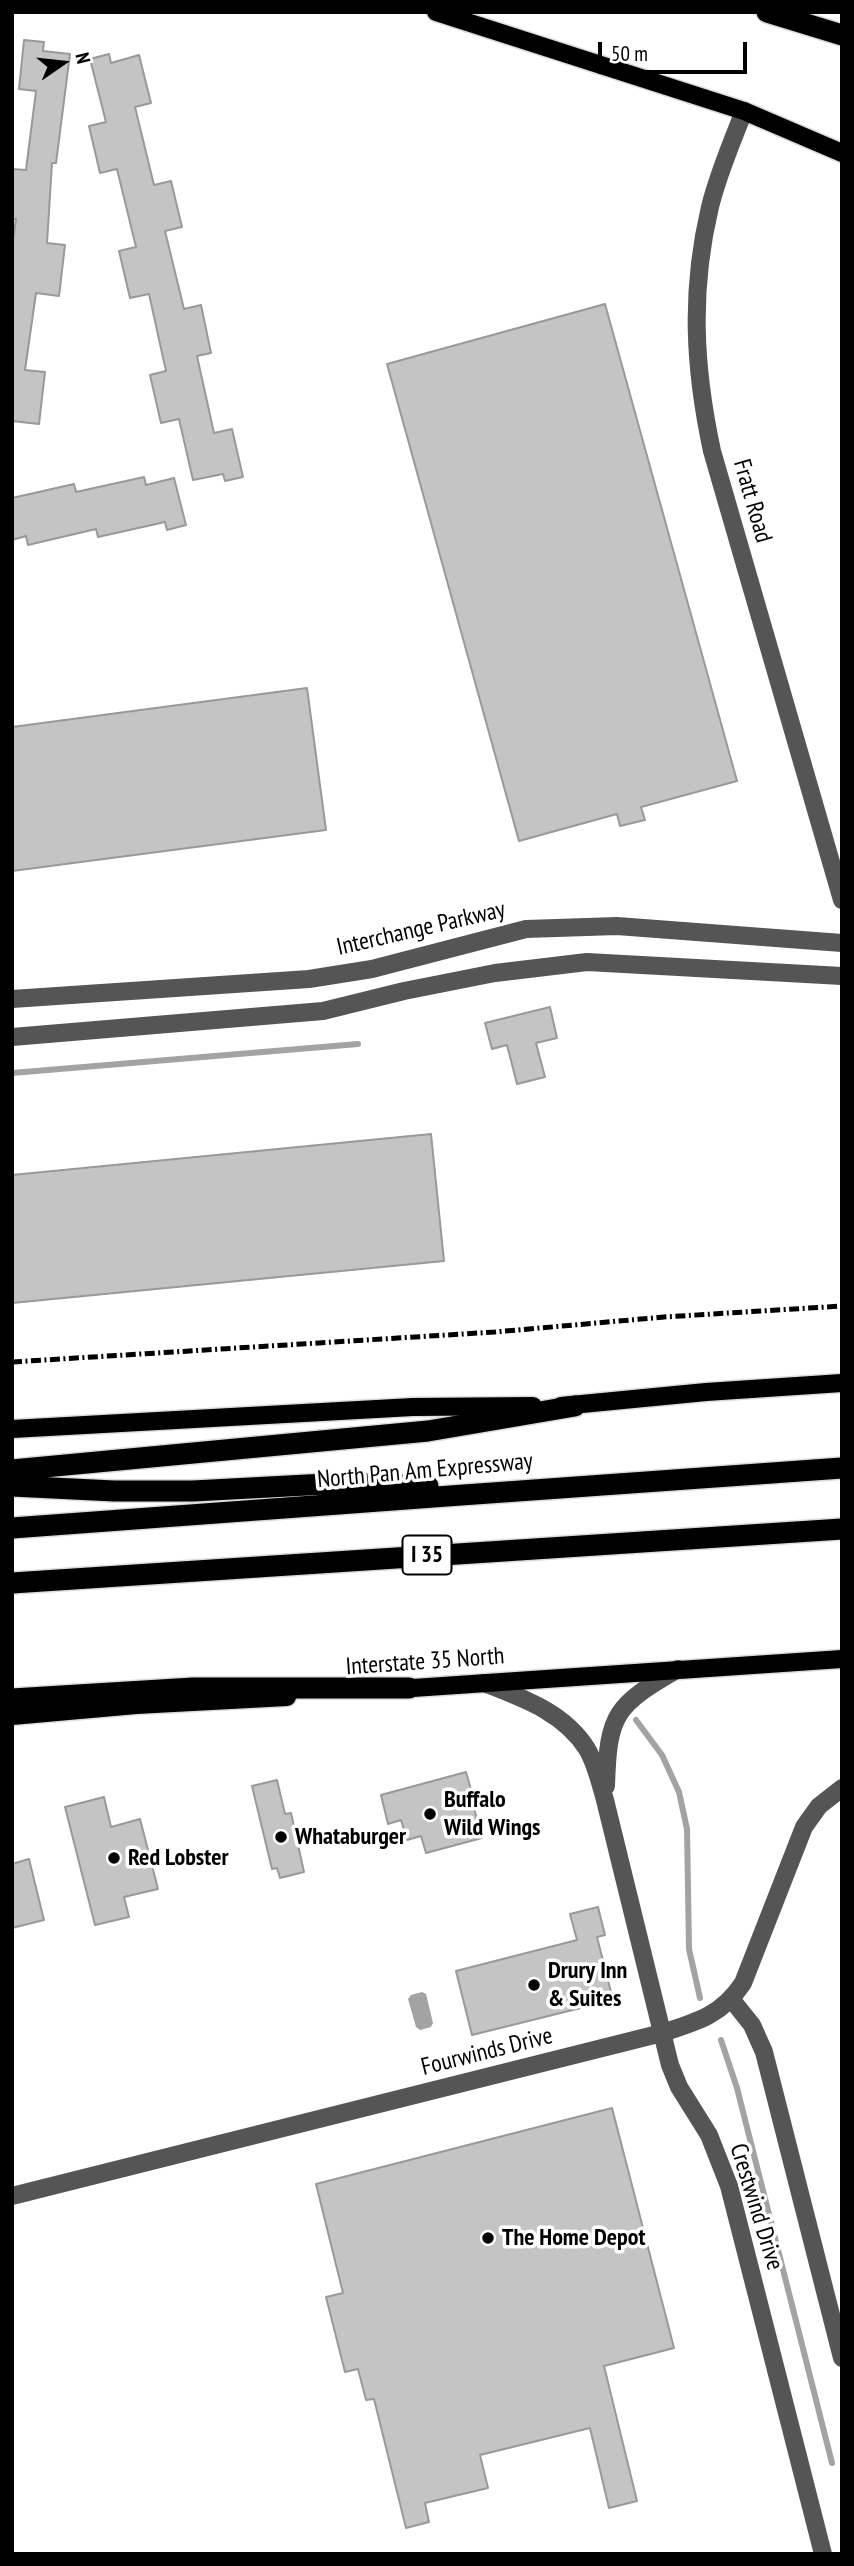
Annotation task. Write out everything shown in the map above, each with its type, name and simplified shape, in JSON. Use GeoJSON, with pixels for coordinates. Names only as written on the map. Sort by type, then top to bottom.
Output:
{"type":"FeatureCollection","features":[{"type":"Feature","properties":{"kind":"highway"},"geometry":{"type":"LineString","coordinates":[[767,12],[842,35]]}},
{"type":"Feature","properties":{"kind":"highway"},"geometry":{"type":"LineString","coordinates":[[12,1471],[428,1431],[575,1406]]}},
{"type":"Feature","properties":{"kind":"highway","name":"North Pan Am Expressway"},"geometry":{"type":"LineString","coordinates":[[12,1528],[842,1468]]}},
{"type":"Feature","properties":{"kind":"highway"},"geometry":{"type":"LineString","coordinates":[[12,1486],[114,1491],[193,1491],[345,1483],[525,1489]]}},
{"type":"Feature","properties":{"kind":"highway","name":"I 35"},"geometry":{"type":"LineString","coordinates":[[12,1583],[842,1529]]}},
{"type":"Feature","properties":{"kind":"highway"},"geometry":{"type":"LineString","coordinates":[[12,1699],[193,1688],[409,1688]]}},
{"type":"Feature","properties":{"kind":"main road"},"geometry":{"type":"LineString","coordinates":[[436,12],[744,111],[842,153]]}},
{"type":"Feature","properties":{"kind":"main road"},"geometry":{"type":"LineString","coordinates":[[12,1429],[413,1406],[575,1406],[706,1392],[842,1383]]}},
{"type":"Feature","properties":{"kind":"main road","name":"Interstate 35 North"},"geometry":{"type":"LineString","coordinates":[[12,1716],[136,1705],[192,1704],[842,1659]]}},
{"type":"Feature","properties":{"kind":"street","name":"Fratt Road"},"geometry":{"type":"LineString","coordinates":[[744,111],[718,179],[701,255],[696,304],[696,354],[702,403],[716,464],[842,900]]}},
{"type":"Feature","properties":{"kind":"street","name":"Interchange Parkway"},"geometry":{"type":"LineString","coordinates":[[12,999],[309,979],[372,969],[526,929],[617,926],[842,943]]}},
{"type":"Feature","properties":{"kind":"street"},"geometry":{"type":"LineString","coordinates":[[12,1037],[323,1012],[404,991],[495,973],[587,961],[842,976]]}},
{"type":"Feature","properties":{"kind":"street","name":"Crestwind Drive"},"geometry":{"type":"LineString","coordinates":[[605,1800],[608,1737],[614,1721],[638,1692],[678,1670]]}},
{"type":"Feature","properties":{"kind":"street","name":"Crestwind Drive"},"geometry":{"type":"LineString","coordinates":[[484,1683],[556,1716],[575,1733],[587,1750],[605,1800],[670,2065],[679,2087],[709,2135],[725,2174],[823,2554]]}},
{"type":"Feature","properties":{"kind":"street","name":"Fourwinds Drive"},"geometry":{"type":"LineString","coordinates":[[12,2196],[698,2022],[732,2000],[752,1963],[804,1827],[819,1806],[842,1788]]}},
{"type":"Feature","properties":{"kind":"street"},"geometry":{"type":"LineString","coordinates":[[732,2000],[752,2025],[764,2052],[842,2358]]}},
{"type":"Feature","properties":{"kind":"shaded area"},"geometry":{"type":"Polygon","coordinates":[[[422,1992],[426,1994],[433,2023],[431,2027],[420,2030],[416,2027],[408,1999],[411,1995],[422,1992]]]}},
{"type":"Feature","properties":{"kind":"building"},"geometry":{"type":"Polygon","coordinates":[[[24,40],[44,42],[43,51],[70,54],[56,163],[52,163],[47,243],[65,245],[59,296],[36,293],[25,370],[45,372],[39,424],[12,421],[12,247],[16,219],[12,219],[12,169],[26,170],[36,91],[19,89],[24,40]]]}},
{"type":"Feature","properties":{"kind":"building"},"geometry":{"type":"Polygon","coordinates":[[[109,54],[111,63],[139,55],[151,103],[135,107],[154,185],[171,181],[182,227],[165,231],[184,309],[201,305],[211,353],[197,356],[214,433],[232,429],[243,477],[225,481],[223,474],[193,480],[179,419],[161,423],[150,375],[166,371],[149,294],[130,298],[119,251],[136,247],[117,169],[100,173],[89,126],[106,122],[90,59],[109,54]]]}},
{"type":"Feature","properties":{"kind":"building"},"geometry":{"type":"Polygon","coordinates":[[[605,304],[737,781],[641,807],[645,820],[620,826],[617,814],[519,841],[387,364],[605,304]]]}},
{"type":"Feature","properties":{"kind":"building"},"geometry":{"type":"Polygon","coordinates":[[[144,477],[146,485],[174,478],[186,525],[167,530],[165,522],[98,537],[96,529],[28,545],[26,536],[12,540],[12,498],[74,484],[76,492],[144,477]]]}},
{"type":"Feature","properties":{"kind":"building"},"geometry":{"type":"Polygon","coordinates":[[[307,688],[326,830],[12,871],[12,727],[307,688]]]}},
{"type":"Feature","properties":{"kind":"building"},"geometry":{"type":"Polygon","coordinates":[[[550,1007],[557,1038],[536,1043],[545,1077],[517,1084],[507,1045],[492,1049],[485,1023],[550,1007]]]}},
{"type":"Feature","properties":{"kind":"building"},"geometry":{"type":"Polygon","coordinates":[[[431,1134],[444,1261],[12,1303],[12,1175],[431,1134]]]}},
{"type":"Feature","properties":{"kind":"building","name":"Buffalo Wild Wings"},"geometry":{"type":"Polygon","coordinates":[[[466,1772],[472,1793],[479,1791],[482,1806],[474,1808],[482,1838],[426,1853],[421,1836],[407,1840],[401,1820],[388,1824],[381,1795],[466,1772]]]}},
{"type":"Feature","properties":{"kind":"building","name":"Whataburger"},"geometry":{"type":"Polygon","coordinates":[[[277,1780],[285,1814],[291,1813],[304,1872],[280,1878],[277,1868],[272,1869],[252,1786],[277,1780]]]}},
{"type":"Feature","properties":{"kind":"building","name":"Red Lobster"},"geometry":{"type":"Polygon","coordinates":[[[104,1797],[111,1827],[140,1819],[158,1889],[124,1897],[129,1917],[95,1925],[65,1807],[104,1797]]]}},
{"type":"Feature","properties":{"kind":"building"},"geometry":{"type":"Polygon","coordinates":[[[29,1859],[44,1920],[12,1928],[12,1864],[29,1859]]]}},
{"type":"Feature","properties":{"kind":"building","name":"Drury Inn & Suites"},"geometry":{"type":"Polygon","coordinates":[[[598,1907],[605,1935],[597,1937],[613,2000],[472,2035],[456,1971],[577,1940],[570,1914],[598,1907]]]}},
{"type":"Feature","properties":{"kind":"building","name":"The Home Depot"},"geometry":{"type":"Polygon","coordinates":[[[612,2108],[674,2348],[604,2366],[637,2501],[609,2508],[590,2428],[480,2455],[488,2488],[425,2503],[429,2522],[406,2528],[374,2399],[366,2400],[358,2369],[345,2372],[326,2297],[343,2293],[316,2184],[612,2108]]]}},
{"type":"Feature","properties":{"kind":"waterway"},"geometry":{"type":"LineString","coordinates":[[12,1073],[358,1044]]}},
{"type":"Feature","properties":{"kind":"waterway"},"geometry":{"type":"LineString","coordinates":[[636,1720],[662,1755],[679,1792],[687,1829],[689,1949],[700,1998]]}},
{"type":"Feature","properties":{"kind":"waterway"},"geometry":{"type":"LineString","coordinates":[[721,2040],[737,2088],[832,2463]]}},
{"type":"Feature","properties":{"kind":"railway"},"geometry":{"type":"LineString","coordinates":[[12,1362],[495,1332],[664,1317],[842,1306]]}},
{"type":"Feature","properties":{"kind":"place","name":"Buffalo Wild Wings"},"geometry":{"type":"Point","coordinates":[430,1814]}},
{"type":"Feature","properties":{"kind":"place","name":"Whataburger"},"geometry":{"type":"Point","coordinates":[281,1837]}},
{"type":"Feature","properties":{"kind":"place","name":"Red Lobster"},"geometry":{"type":"Point","coordinates":[114,1858]}},
{"type":"Feature","properties":{"kind":"place","name":"Drury Inn & Suites"},"geometry":{"type":"Point","coordinates":[534,1985]}},
{"type":"Feature","properties":{"kind":"place","name":"The Home Depot"},"geometry":{"type":"Point","coordinates":[488,2238]}}]}
